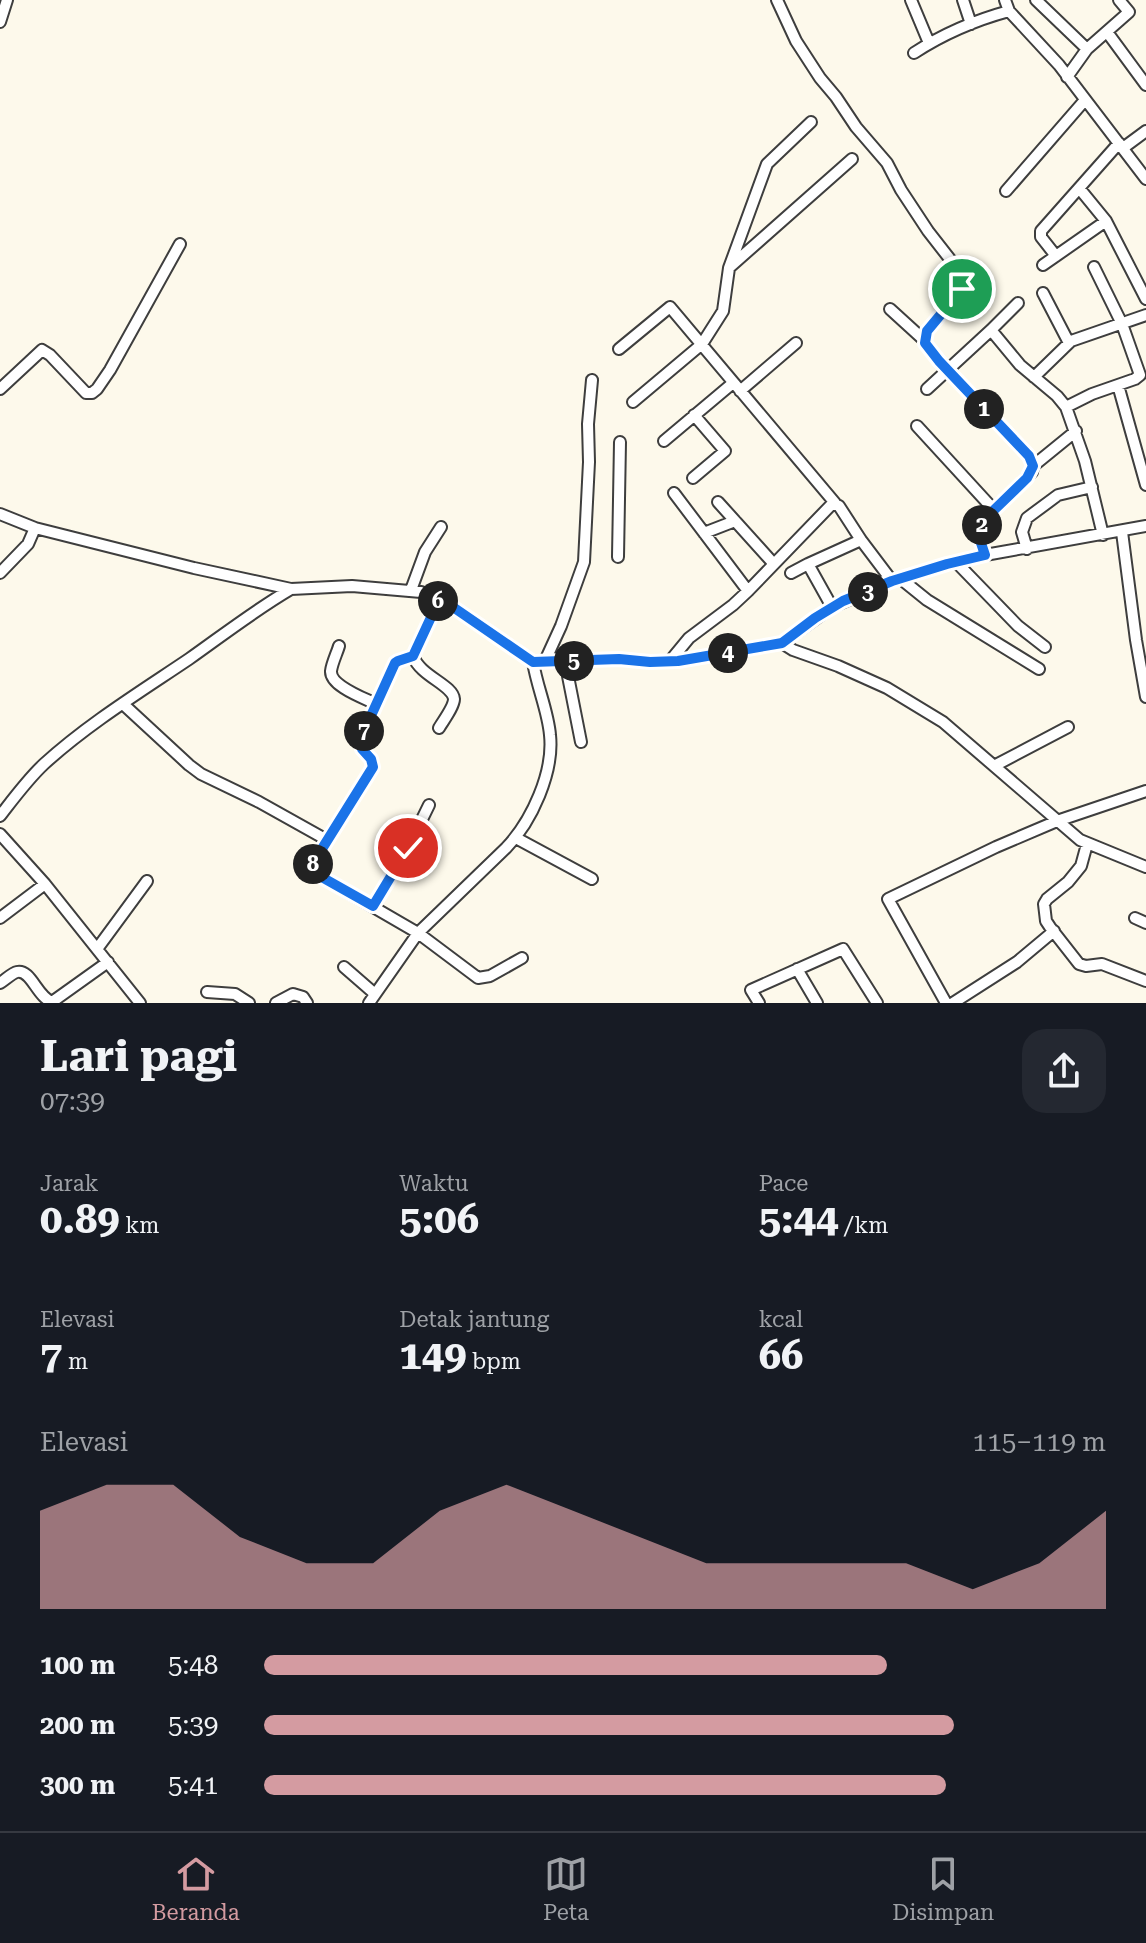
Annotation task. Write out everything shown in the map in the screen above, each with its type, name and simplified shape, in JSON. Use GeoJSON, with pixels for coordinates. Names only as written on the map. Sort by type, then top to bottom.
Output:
{"type":"FeatureCollection","features":[{"type":"Feature","properties":{"kind":"street"},"geometry":{"type":"LineString","coordinates":[[0,22],[7,0]]}},
{"type":"Feature","properties":{"kind":"street"},"geometry":{"type":"LineString","coordinates":[[777,0],[796,41],[820,78],[887,163],[928,231],[960,272],[962,289],[927,331],[924,340]]}},
{"type":"Feature","properties":{"kind":"street"},"geometry":{"type":"LineString","coordinates":[[911,0],[929,43]]}},
{"type":"Feature","properties":{"kind":"street"},"geometry":{"type":"LineString","coordinates":[[963,0],[971,24]]}},
{"type":"Feature","properties":{"kind":"street"},"geometry":{"type":"LineString","coordinates":[[1036,0],[1087,49]]}},
{"type":"Feature","properties":{"kind":"street"},"geometry":{"type":"LineString","coordinates":[[1067,77],[1087,49],[1129,12],[1119,0]]}},
{"type":"Feature","properties":{"kind":"street"},"geometry":{"type":"LineString","coordinates":[[914,53],[1007,5],[1059,65],[1146,179]]}},
{"type":"Feature","properties":{"kind":"street"},"geometry":{"type":"LineString","coordinates":[[1107,32],[1146,85]]}},
{"type":"Feature","properties":{"kind":"street"},"geometry":{"type":"LineString","coordinates":[[1006,191],[1085,100]]}},
{"type":"Feature","properties":{"kind":"street"},"geometry":{"type":"LineString","coordinates":[[633,402],[702,344],[723,311],[729,268],[767,164],[811,122]]}},
{"type":"Feature","properties":{"kind":"street"},"geometry":{"type":"LineString","coordinates":[[1056,256],[1040,232],[1121,146],[1146,131]]}},
{"type":"Feature","properties":{"kind":"street"},"geometry":{"type":"LineString","coordinates":[[729,268],[852,159]]}},
{"type":"Feature","properties":{"kind":"street"},"geometry":{"type":"LineString","coordinates":[[1079,188],[1106,221],[1146,299]]}},
{"type":"Feature","properties":{"kind":"street"},"geometry":{"type":"LineString","coordinates":[[1043,265],[1106,221]]}},
{"type":"Feature","properties":{"kind":"street"},"geometry":{"type":"LineString","coordinates":[[0,389],[42,350],[86,393],[97,389],[180,244]]}},
{"type":"Feature","properties":{"kind":"street"},"geometry":{"type":"LineString","coordinates":[[1066,407],[1135,379],[1140,374],[1122,324],[1094,267]]}},
{"type":"Feature","properties":{"kind":"street"},"geometry":{"type":"LineString","coordinates":[[1043,293],[1069,343]]}},
{"type":"Feature","properties":{"kind":"street"},"geometry":{"type":"LineString","coordinates":[[927,389],[1018,303]]}},
{"type":"Feature","properties":{"kind":"street"},"geometry":{"type":"LineString","coordinates":[[619,349],[670,307],[845,514],[861,540],[896,580],[1039,669]]}},
{"type":"Feature","properties":{"kind":"street"},"geometry":{"type":"LineString","coordinates":[[890,309],[924,340],[948,371],[1029,456],[1033,466]]}},
{"type":"Feature","properties":{"kind":"street"},"geometry":{"type":"LineString","coordinates":[[1034,377],[1069,343],[1146,315]]}},
{"type":"Feature","properties":{"kind":"street"},"geometry":{"type":"LineString","coordinates":[[991,330],[1020,365],[1066,407],[1076,431],[1103,535]]}},
{"type":"Feature","properties":{"kind":"street"},"geometry":{"type":"LineString","coordinates":[[664,441],[694,415],[796,343]]}},
{"type":"Feature","properties":{"kind":"street"},"geometry":{"type":"LineString","coordinates":[[545,661],[584,562],[592,380]]}},
{"type":"Feature","properties":{"kind":"street"},"geometry":{"type":"LineString","coordinates":[[1118,385],[1146,485]]}},
{"type":"Feature","properties":{"kind":"street"},"geometry":{"type":"LineString","coordinates":[[693,478],[725,451],[694,415]]}},
{"type":"Feature","properties":{"kind":"street"},"geometry":{"type":"LineString","coordinates":[[917,426],[994,510]]}},
{"type":"Feature","properties":{"kind":"street"},"geometry":{"type":"LineString","coordinates":[[985,555],[978,531],[994,510],[1027,478],[1033,466],[1076,431]]}},
{"type":"Feature","properties":{"kind":"street"},"geometry":{"type":"LineString","coordinates":[[618,557],[620,442]]}},
{"type":"Feature","properties":{"kind":"street"},"geometry":{"type":"LineString","coordinates":[[1027,549],[1022,532],[1027,518],[1058,495],[1092,487]]}},
{"type":"Feature","properties":{"kind":"street"},"geometry":{"type":"LineString","coordinates":[[674,493],[748,591]]}},
{"type":"Feature","properties":{"kind":"street"},"geometry":{"type":"LineString","coordinates":[[718,502],[773,563]]}},
{"type":"Feature","properties":{"kind":"street"},"geometry":{"type":"LineString","coordinates":[[670,661],[689,638],[733,605],[830,504],[835,503]]}},
{"type":"Feature","properties":{"kind":"street"},"geometry":{"type":"LineString","coordinates":[[0,514],[35,528],[291,589],[352,586],[411,590],[450,605],[533,662],[687,660],[782,643],[832,607],[896,580],[985,555],[1146,526]]}},
{"type":"Feature","properties":{"kind":"street"},"geometry":{"type":"LineString","coordinates":[[704,533],[735,521]]}},
{"type":"Feature","properties":{"kind":"street"},"geometry":{"type":"LineString","coordinates":[[411,590],[425,552],[441,527]]}},
{"type":"Feature","properties":{"kind":"street"},"geometry":{"type":"LineString","coordinates":[[0,573],[28,544],[35,528]]}},
{"type":"Feature","properties":{"kind":"street"},"geometry":{"type":"LineString","coordinates":[[1122,532],[1146,697]]}},
{"type":"Feature","properties":{"kind":"street"},"geometry":{"type":"LineString","coordinates":[[791,573],[861,540]]}},
{"type":"Feature","properties":{"kind":"street"},"geometry":{"type":"LineString","coordinates":[[956,562],[1018,626],[1045,647]]}},
{"type":"Feature","properties":{"kind":"street"},"geometry":{"type":"LineString","coordinates":[[808,564],[832,607]]}},
{"type":"Feature","properties":{"kind":"street"},"geometry":{"type":"LineString","coordinates":[[0,816],[44,765],[90,727],[254,611],[291,589]]}},
{"type":"Feature","properties":{"kind":"street"},"geometry":{"type":"LineString","coordinates":[[439,600],[413,656],[395,663],[376,704],[360,740],[373,767],[313,864],[314,872],[418,933],[478,978],[490,976],[522,958]]}},
{"type":"Feature","properties":{"kind":"street"},"geometry":{"type":"LineString","coordinates":[[782,643],[887,688],[943,722],[1087,844],[1146,867]]}},
{"type":"Feature","properties":{"kind":"street"},"geometry":{"type":"LineString","coordinates":[[339,646],[332,676],[343,687],[376,704]]}},
{"type":"Feature","properties":{"kind":"street"},"geometry":{"type":"LineString","coordinates":[[413,656],[420,669],[453,694],[452,705],[439,728]]}},
{"type":"Feature","properties":{"kind":"street"},"geometry":{"type":"LineString","coordinates":[[565,661],[581,742]]}},
{"type":"Feature","properties":{"kind":"street"},"geometry":{"type":"LineString","coordinates":[[344,967],[372,999],[418,933],[516,838],[546,780],[550,760],[550,734],[533,662]]}},
{"type":"Feature","properties":{"kind":"street"},"geometry":{"type":"LineString","coordinates":[[123,704],[201,774],[327,840]]}},
{"type":"Feature","properties":{"kind":"street"},"geometry":{"type":"LineString","coordinates":[[994,766],[1068,727]]}},
{"type":"Feature","properties":{"kind":"street"},"geometry":{"type":"LineString","coordinates":[[946,1003],[888,899],[1057,821],[1146,791]]}},
{"type":"Feature","properties":{"kind":"street"},"geometry":{"type":"LineString","coordinates":[[373,906],[408,848],[429,805]]}},
{"type":"Feature","properties":{"kind":"street"},"geometry":{"type":"LineString","coordinates":[[0,834],[45,884],[140,1003]]}},
{"type":"Feature","properties":{"kind":"street"},"geometry":{"type":"LineString","coordinates":[[516,838],[592,879]]}},
{"type":"Feature","properties":{"kind":"street"},"geometry":{"type":"LineString","coordinates":[[1087,844],[1081,866],[1044,904],[1046,921],[1079,964],[1102,964],[1146,981]]}},
{"type":"Feature","properties":{"kind":"street"},"geometry":{"type":"LineString","coordinates":[[97,949],[147,881]]}},
{"type":"Feature","properties":{"kind":"street"},"geometry":{"type":"LineString","coordinates":[[0,918],[45,884]]}},
{"type":"Feature","properties":{"kind":"street"},"geometry":{"type":"LineString","coordinates":[[953,1003],[1017,962],[1054,931]]}},
{"type":"Feature","properties":{"kind":"street"},"geometry":{"type":"LineString","coordinates":[[759,1003],[751,990],[843,949],[877,1003]]}},
{"type":"Feature","properties":{"kind":"street"},"geometry":{"type":"LineString","coordinates":[[0,983],[15,973],[23,972],[45,1000],[52,1002],[108,962]]}},
{"type":"Feature","properties":{"kind":"street"},"geometry":{"type":"LineString","coordinates":[[797,969],[817,1003]]}},
{"type":"Feature","properties":{"kind":"street"},"geometry":{"type":"LineString","coordinates":[[207,992],[235,994],[249,1003]]}},
{"type":"Feature","properties":{"kind":"street"},"geometry":{"type":"LineString","coordinates":[[276,1003],[293,994],[303,997],[307,1003]]}},
{"type":"Feature","properties":{"kind":"route"},"geometry":{"type":"LineString","coordinates":[[408,848],[373,906],[318,875],[313,868],[373,767],[360,740],[395,663],[413,656],[439,600],[533,662],[619,659],[678,661],[782,643],[843,601],[892,581],[985,555],[979,529],[1027,478],[1033,466],[1029,456],[925,343],[927,331],[962,289]]}}]}
